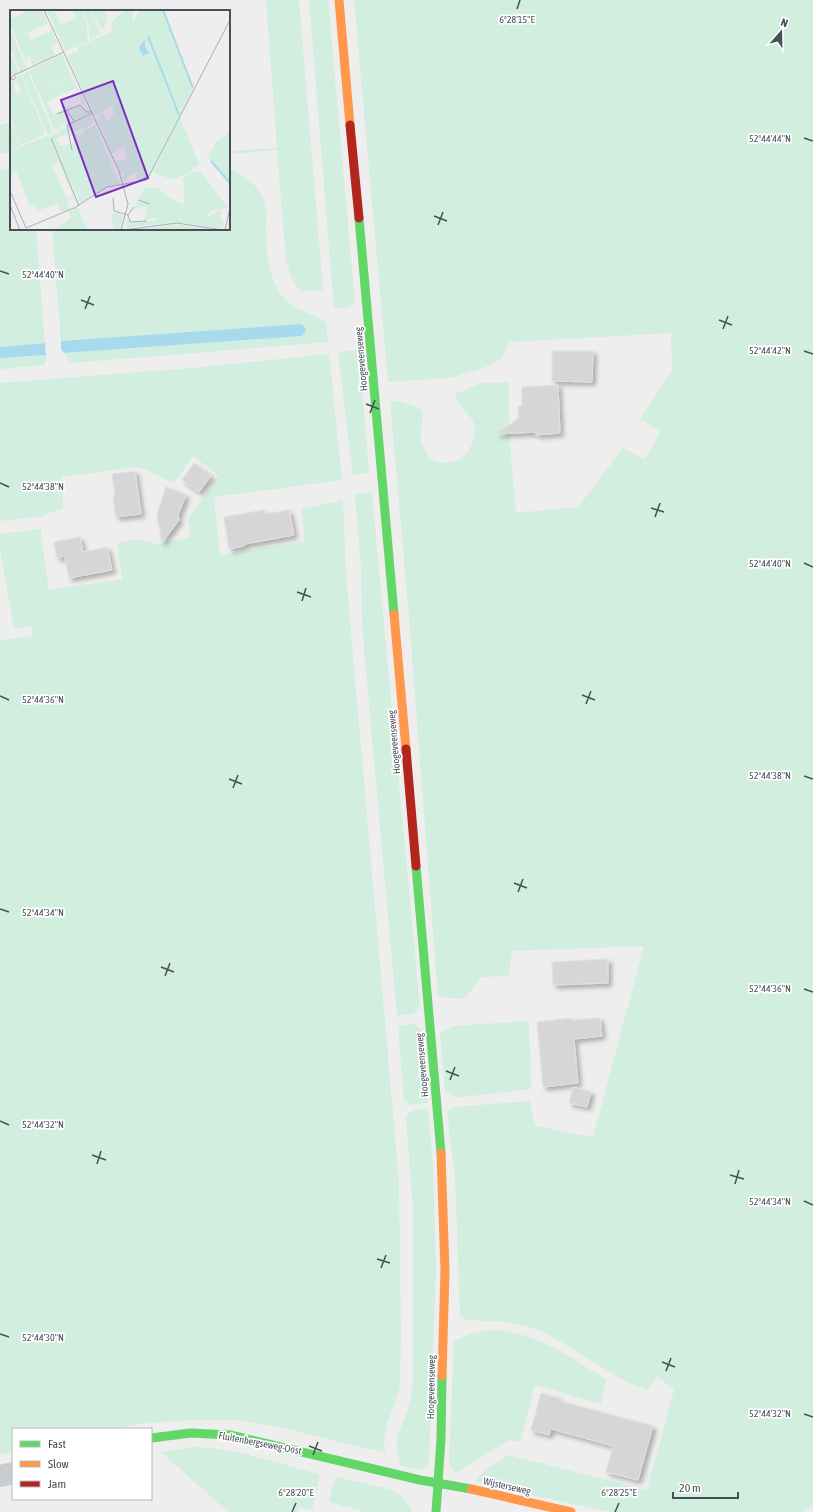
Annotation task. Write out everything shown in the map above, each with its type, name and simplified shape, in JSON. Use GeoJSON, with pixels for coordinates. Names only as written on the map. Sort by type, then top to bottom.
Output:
{"type":"FeatureCollection","features":[{"type":"Feature","properties":{"kind":"main road","name":"Hoogeveenseweg"},"geometry":{"type":"LineString","coordinates":[[339,0],[442,1160],[445,1271],[441,1439],[436,1512]]}},
{"type":"Feature","properties":{"kind":"main road","name":"Fluitenbergseweg-Oost"},"geometry":{"type":"LineString","coordinates":[[152,1438],[190,1433],[230,1435],[420,1480],[439,1483]]}},
{"type":"Feature","properties":{"kind":"main road","name":"Wijsterseweg"},"geometry":{"type":"LineString","coordinates":[[439,1483],[570,1512]]}},
{"type":"Feature","properties":{"kind":"street"},"geometry":{"type":"LineString","coordinates":[[0,1476],[12,1473]]}},
{"type":"Feature","properties":{"kind":"green space"},"geometry":{"type":"Polygon","coordinates":[[[266,0],[299,0],[323,290],[301,292],[292,279],[286,261],[277,150],[230,154],[230,151],[277,148],[266,0]]]}},
{"type":"Feature","properties":{"kind":"green space"},"geometry":{"type":"Polygon","coordinates":[[[309,0],[328,0],[355,302],[353,305],[346,308],[334,308],[309,0]]]}},
{"type":"Feature","properties":{"kind":"green space"},"geometry":{"type":"Polygon","coordinates":[[[354,0],[813,0],[813,1505],[803,1512],[609,1512],[475,1482],[484,1471],[509,1455],[647,1490],[674,1390],[657,1376],[648,1390],[628,1383],[546,1333],[503,1322],[460,1318],[455,1177],[447,1112],[454,1107],[530,1101],[535,1126],[593,1137],[644,946],[512,951],[509,976],[481,977],[466,997],[457,999],[438,996],[408,605],[390,402],[399,401],[421,409],[423,419],[420,433],[422,443],[427,453],[435,461],[447,463],[453,462],[459,460],[468,451],[474,439],[475,433],[473,421],[459,404],[455,394],[482,383],[509,382],[509,433],[516,513],[578,507],[623,448],[644,459],[661,432],[640,419],[672,370],[671,333],[510,342],[501,359],[480,369],[450,378],[388,382],[354,0]]]}},
{"type":"Feature","properties":{"kind":"green space"},"geometry":{"type":"Polygon","coordinates":[[[10,122],[10,153],[0,153],[0,125],[10,122]]]}},
{"type":"Feature","properties":{"kind":"green space"},"geometry":{"type":"Polygon","coordinates":[[[10,168],[10,230],[36,230],[45,343],[0,347],[0,169],[10,168]]]}},
{"type":"Feature","properties":{"kind":"green space"},"geometry":{"type":"Polygon","coordinates":[[[230,169],[242,175],[254,184],[262,196],[266,210],[268,260],[272,276],[278,290],[291,305],[326,322],[328,342],[71,363],[64,353],[302,336],[304,334],[303,325],[61,341],[52,230],[230,230],[230,169]]]}},
{"type":"Feature","properties":{"kind":"green space"},"geometry":{"type":"Polygon","coordinates":[[[359,350],[369,473],[353,475],[338,352],[359,350]]]}},
{"type":"Feature","properties":{"kind":"green space"},"geometry":{"type":"Polygon","coordinates":[[[329,354],[342,480],[214,497],[220,555],[305,541],[301,509],[343,500],[346,575],[399,1182],[401,1334],[400,1387],[385,1430],[384,1444],[386,1453],[287,1429],[238,1420],[188,1420],[140,1424],[122,1428],[12,1428],[12,1452],[0,1455],[0,640],[33,636],[32,626],[14,629],[0,548],[0,534],[41,529],[49,590],[122,579],[117,544],[136,539],[157,544],[190,537],[188,520],[218,475],[193,456],[174,483],[139,467],[62,477],[63,509],[50,512],[44,516],[0,521],[0,383],[202,367],[329,354]]]}},
{"type":"Feature","properties":{"kind":"green space"},"geometry":{"type":"Polygon","coordinates":[[[46,355],[44,365],[0,369],[0,358],[46,355]]]}},
{"type":"Feature","properties":{"kind":"green space"},"geometry":{"type":"Polygon","coordinates":[[[372,492],[420,1006],[414,1014],[397,1016],[362,626],[361,567],[355,499],[355,494],[372,492]]]}},
{"type":"Feature","properties":{"kind":"green space"},"geometry":{"type":"Polygon","coordinates":[[[529,1021],[531,1089],[462,1097],[453,1096],[445,1091],[440,1033],[454,1026],[529,1021]]]}},
{"type":"Feature","properties":{"kind":"green space"},"geometry":{"type":"Polygon","coordinates":[[[414,1024],[422,1031],[428,1103],[410,1105],[404,1101],[398,1026],[414,1024]]]}},
{"type":"Feature","properties":{"kind":"green space"},"geometry":{"type":"Polygon","coordinates":[[[418,1109],[428,1109],[433,1165],[436,1271],[429,1461],[427,1465],[420,1470],[400,1465],[397,1453],[397,1437],[410,1403],[413,1384],[413,1211],[406,1119],[407,1115],[412,1111],[418,1109]]]}},
{"type":"Feature","properties":{"kind":"green space"},"geometry":{"type":"Polygon","coordinates":[[[498,1330],[527,1336],[555,1348],[606,1379],[601,1404],[535,1385],[520,1442],[509,1440],[456,1473],[451,1467],[449,1461],[454,1342],[475,1333],[498,1330]]]}},
{"type":"Feature","properties":{"kind":"green space"},"geometry":{"type":"Polygon","coordinates":[[[199,1447],[245,1454],[320,1474],[312,1510],[299,1507],[298,1512],[228,1512],[161,1452],[199,1447]]]}},
{"type":"Feature","properties":{"kind":"green space"},"geometry":{"type":"Polygon","coordinates":[[[337,1477],[393,1490],[403,1498],[413,1512],[365,1512],[329,1502],[333,1484],[337,1477]]]}},
{"type":"Feature","properties":{"kind":"water"},"geometry":{"type":"Polygon","coordinates":[[[303,325],[306,330],[302,336],[64,353],[61,350],[61,341],[303,325]]]}},
{"type":"Feature","properties":{"kind":"water"},"geometry":{"type":"Polygon","coordinates":[[[45,343],[46,355],[0,358],[0,347],[45,343]]]}},
{"type":"Feature","properties":{"kind":"building"},"geometry":{"type":"Polygon","coordinates":[[[552,351],[593,351],[592,382],[552,381],[552,351]]]}},
{"type":"Feature","properties":{"kind":"building"},"geometry":{"type":"Polygon","coordinates":[[[558,385],[560,433],[536,435],[536,432],[496,434],[519,418],[518,406],[522,406],[522,387],[558,385]]]}},
{"type":"Feature","properties":{"kind":"building"},"geometry":{"type":"Polygon","coordinates":[[[194,463],[211,476],[199,492],[182,480],[194,463]]]}},
{"type":"Feature","properties":{"kind":"building"},"geometry":{"type":"Polygon","coordinates":[[[135,471],[141,514],[116,517],[112,474],[135,471]]]}},
{"type":"Feature","properties":{"kind":"building"},"geometry":{"type":"Polygon","coordinates":[[[166,487],[186,495],[178,515],[179,520],[162,543],[157,514],[166,487]]]}},
{"type":"Feature","properties":{"kind":"building"},"geometry":{"type":"Polygon","coordinates":[[[264,510],[265,514],[289,510],[294,535],[245,544],[244,546],[229,549],[224,517],[264,510]]]}},
{"type":"Feature","properties":{"kind":"building"},"geometry":{"type":"Polygon","coordinates":[[[80,537],[83,552],[107,547],[112,570],[69,578],[65,556],[57,558],[54,542],[80,537]]]}},
{"type":"Feature","properties":{"kind":"building"},"geometry":{"type":"Polygon","coordinates":[[[608,959],[608,983],[553,985],[552,962],[608,959]]]}},
{"type":"Feature","properties":{"kind":"building"},"geometry":{"type":"Polygon","coordinates":[[[572,1018],[572,1020],[600,1018],[602,1036],[574,1039],[578,1083],[543,1087],[537,1022],[572,1018]]]}},
{"type":"Feature","properties":{"kind":"building"},"geometry":{"type":"Polygon","coordinates":[[[573,1087],[591,1092],[587,1107],[569,1103],[573,1087]]]}},
{"type":"Feature","properties":{"kind":"building"},"geometry":{"type":"Polygon","coordinates":[[[541,1393],[559,1398],[559,1401],[653,1426],[638,1480],[606,1472],[613,1446],[551,1429],[549,1435],[531,1430],[541,1393]]]}},
{"type":"Feature","properties":{"kind":"traffic: fast"},"geometry":{"type":"LineString","coordinates":[[359,218],[394,614]]}},
{"type":"Feature","properties":{"kind":"traffic: fast"},"geometry":{"type":"LineString","coordinates":[[416,866],[441,1153]]}},
{"type":"Feature","properties":{"kind":"traffic: fast"},"geometry":{"type":"LineString","coordinates":[[436,1512],[441,1439],[442,1376]]}},
{"type":"Feature","properties":{"kind":"traffic: fast"},"geometry":{"type":"LineString","coordinates":[[152,1438],[191,1433],[230,1435],[420,1480],[471,1489]]}},
{"type":"Feature","properties":{"kind":"traffic: slow"},"geometry":{"type":"LineString","coordinates":[[339,0],[350,125]]}},
{"type":"Feature","properties":{"kind":"traffic: slow"},"geometry":{"type":"LineString","coordinates":[[394,614],[406,749]]}},
{"type":"Feature","properties":{"kind":"traffic: slow"},"geometry":{"type":"LineString","coordinates":[[441,1153],[445,1271],[442,1376]]}},
{"type":"Feature","properties":{"kind":"traffic: slow"},"geometry":{"type":"LineString","coordinates":[[471,1489],[571,1512]]}},
{"type":"Feature","properties":{"kind":"traffic: jam"},"geometry":{"type":"LineString","coordinates":[[350,125],[359,218]]}},
{"type":"Feature","properties":{"kind":"traffic: jam"},"geometry":{"type":"LineString","coordinates":[[406,749],[416,866]]}}]}
